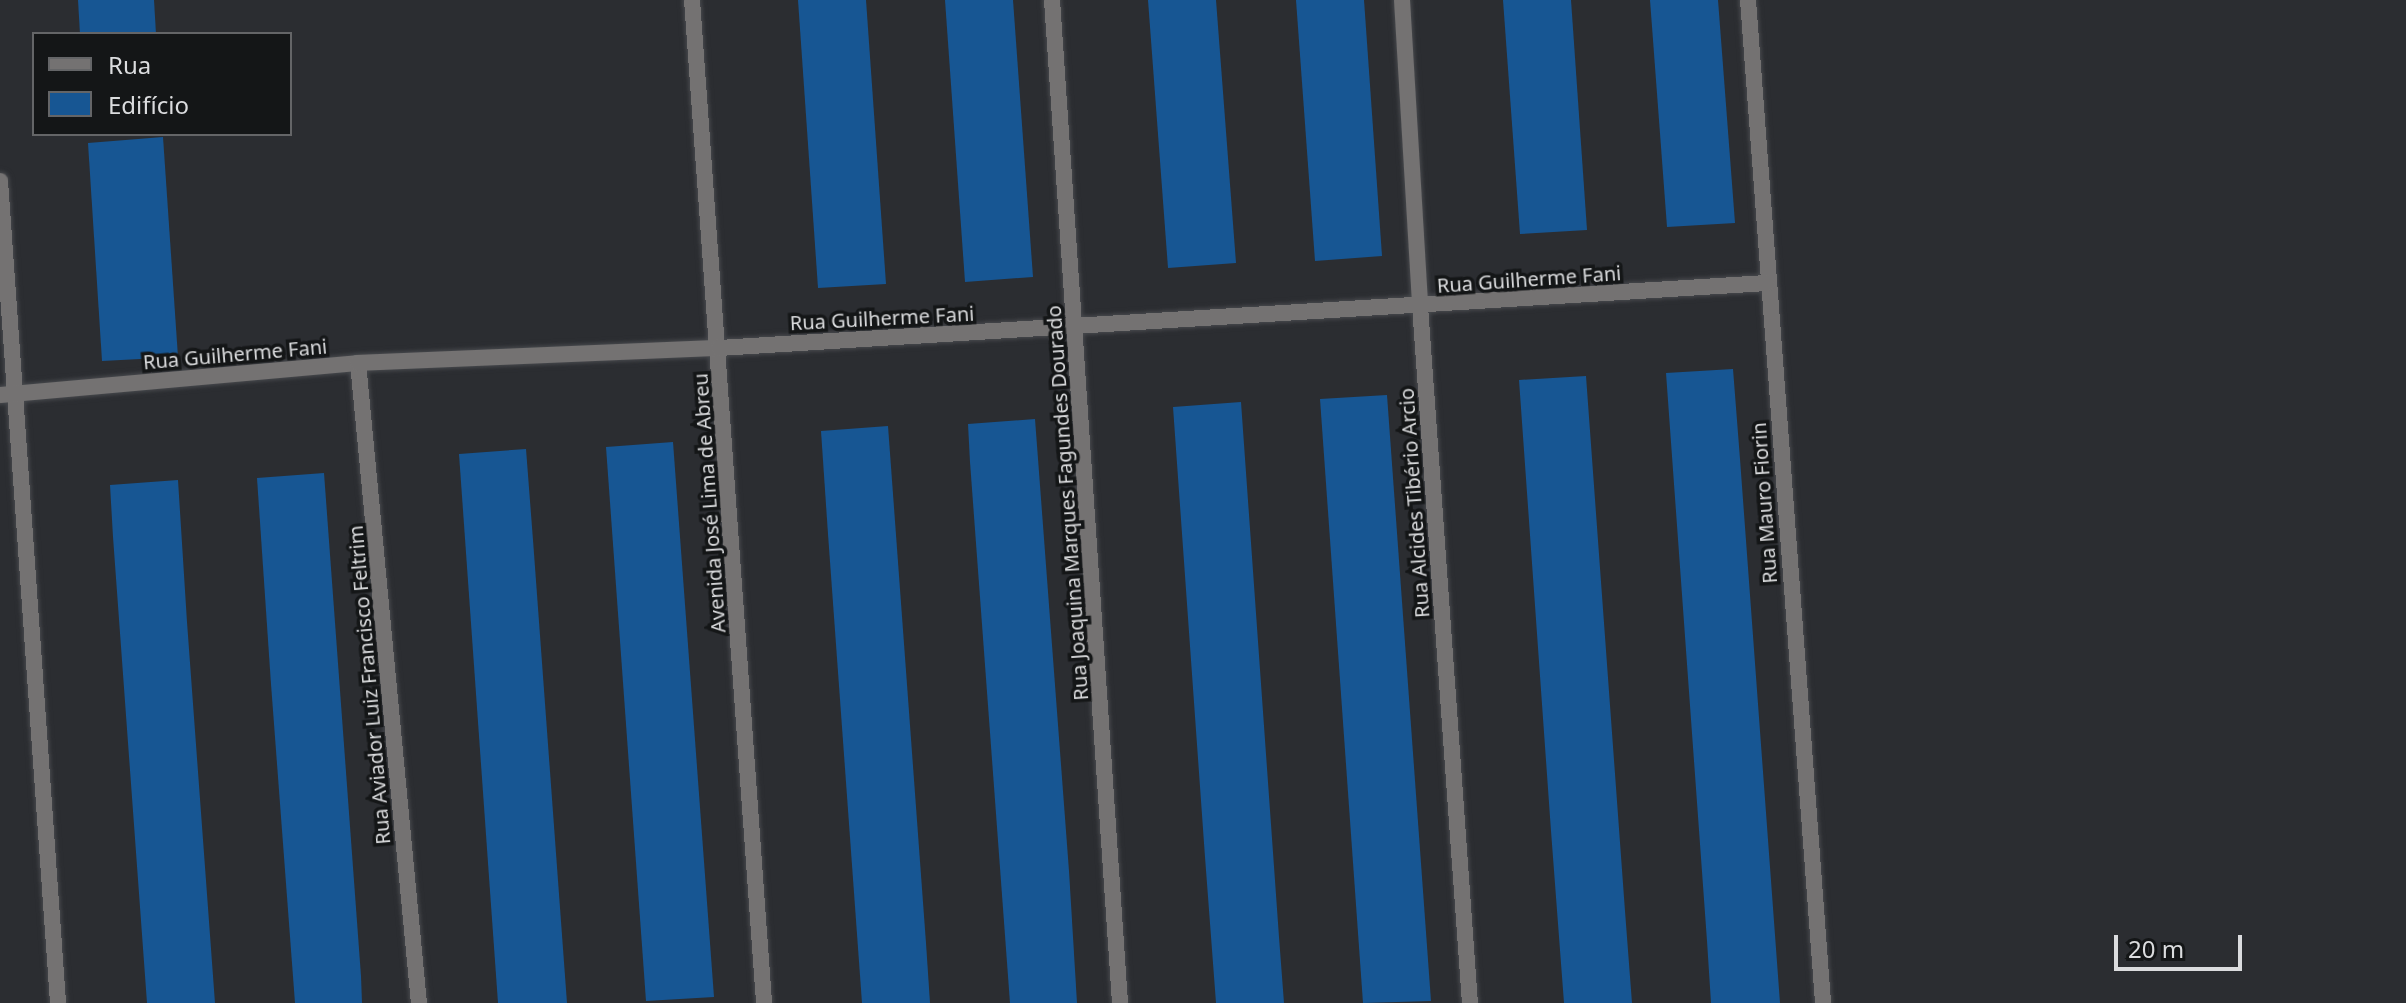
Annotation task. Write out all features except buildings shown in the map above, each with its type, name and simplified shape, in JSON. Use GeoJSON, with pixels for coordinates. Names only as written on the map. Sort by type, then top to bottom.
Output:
{"type":"FeatureCollection","features":[{"type":"Feature","properties":{"kind":"street","name":"Avenida José Lima de Abreu"},"geometry":{"type":"LineString","coordinates":[[692,0],[764,1003]]}},
{"type":"Feature","properties":{"kind":"street","name":"Rua Joaquina Marques Fagundes Dourado"},"geometry":{"type":"LineString","coordinates":[[1052,0],[1120,1003]]}},
{"type":"Feature","properties":{"kind":"street","name":"Rua Alcides Tibério Arcio"},"geometry":{"type":"LineString","coordinates":[[1402,0],[1420,306],[1470,1003]]}},
{"type":"Feature","properties":{"kind":"street","name":"Rua Mauro Fiorin"},"geometry":{"type":"LineString","coordinates":[[1748,0],[1823,1003]]}},
{"type":"Feature","properties":{"kind":"street"},"geometry":{"type":"LineString","coordinates":[[0,181],[7,395],[58,1003]]}},
{"type":"Feature","properties":{"kind":"street","name":"Rua Guilherme Fani"},"geometry":{"type":"LineString","coordinates":[[7,395],[358,363],[719,348],[1767,283]]}},
{"type":"Feature","properties":{"kind":"street","name":"Rua Aviador Luiz Francisco Feltrim"},"geometry":{"type":"LineString","coordinates":[[358,363],[419,1003]]}}]}
